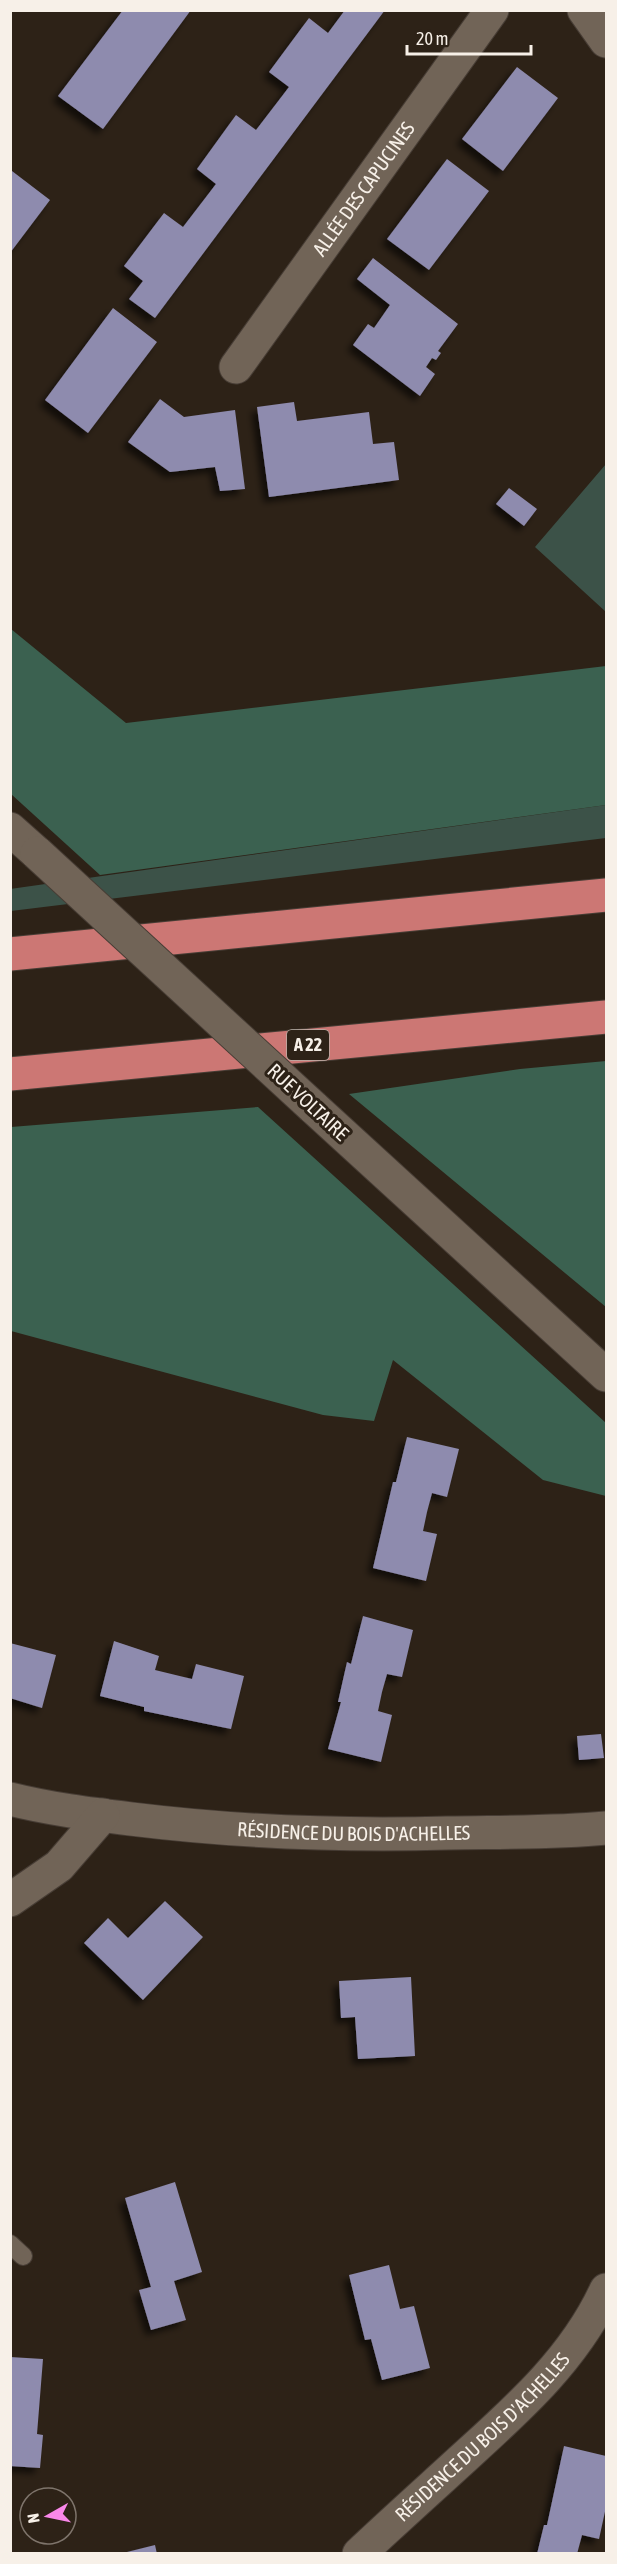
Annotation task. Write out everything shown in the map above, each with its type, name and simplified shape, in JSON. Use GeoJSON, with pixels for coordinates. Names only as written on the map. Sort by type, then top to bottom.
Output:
{"type":"FeatureCollection","features":[{"type":"Feature","properties":{"kind":"highway"},"geometry":{"type":"LineString","coordinates":[[10,954],[606,895]]}},
{"type":"Feature","properties":{"kind":"highway","name":"A 22"},"geometry":{"type":"LineString","coordinates":[[10,1074],[606,1017]]}},
{"type":"Feature","properties":{"kind":"street","name":"ALLÉE DES CAPUCINES"},"geometry":{"type":"LineString","coordinates":[[236,367],[492,10]]}},
{"type":"Feature","properties":{"kind":"street"},"geometry":{"type":"LineString","coordinates":[[584,10],[606,41]]}},
{"type":"Feature","properties":{"kind":"street","name":"RUE VOLTAIRE"},"geometry":{"type":"LineString","coordinates":[[10,829],[606,1375]]}},
{"type":"Feature","properties":{"kind":"street","name":"RÉSIDENCE DU BOIS D'ACHELLES"},"geometry":{"type":"LineString","coordinates":[[10,1799],[40,1807],[206,1827],[369,1835],[540,1832],[606,1828]]}},
{"type":"Feature","properties":{"kind":"street"},"geometry":{"type":"LineString","coordinates":[[10,1900],[59,1866],[103,1815]]}},
{"type":"Feature","properties":{"kind":"street","name":"RÉSIDENCE DU BOIS D'ACHELLES"},"geometry":{"type":"LineString","coordinates":[[359,2553],[515,2411],[560,2364],[603,2308]]}},
{"type":"Feature","properties":{"kind":"green space"},"geometry":{"type":"Polygon","coordinates":[[[606,464],[606,612],[535,547],[606,464]]]}},
{"type":"Feature","properties":{"kind":"green space"},"geometry":{"type":"Polygon","coordinates":[[[11,629],[126,723],[606,666],[606,805],[100,875],[11,794],[11,629]]]}},
{"type":"Feature","properties":{"kind":"green space"},"geometry":{"type":"Polygon","coordinates":[[[606,805],[606,838],[11,911],[10,889],[606,805]]]}},
{"type":"Feature","properties":{"kind":"green space"},"geometry":{"type":"Polygon","coordinates":[[[606,1061],[606,1307],[349,1094],[520,1069],[606,1061]]]}},
{"type":"Feature","properties":{"kind":"green space"},"geometry":{"type":"Polygon","coordinates":[[[258,1107],[606,1423],[606,1496],[543,1480],[393,1360],[374,1421],[323,1415],[11,1331],[11,1127],[258,1107]]]}},
{"type":"Feature","properties":{"kind":"building"},"geometry":{"type":"Polygon","coordinates":[[[123,10],[191,10],[103,129],[58,96],[123,10]]]}},
{"type":"Feature","properties":{"kind":"building"},"geometry":{"type":"Polygon","coordinates":[[[345,10],[385,10],[155,318],[129,299],[143,281],[124,266],[164,213],[183,227],[216,184],[197,169],[236,115],[256,130],[289,87],[269,72],[309,18],[328,33],[345,10]]]}},
{"type":"Feature","properties":{"kind":"building"},"geometry":{"type":"Polygon","coordinates":[[[517,67],[558,98],[503,171],[462,139],[517,67]]]}},
{"type":"Feature","properties":{"kind":"building"},"geometry":{"type":"Polygon","coordinates":[[[447,159],[489,191],[429,270],[387,239],[447,159]]]}},
{"type":"Feature","properties":{"kind":"building"},"geometry":{"type":"Polygon","coordinates":[[[12,171],[50,200],[10,253],[10,173],[12,171]]]}},
{"type":"Feature","properties":{"kind":"building"},"geometry":{"type":"Polygon","coordinates":[[[373,258],[458,324],[438,351],[441,353],[436,360],[432,358],[426,367],[435,374],[420,396],[353,345],[368,324],[374,328],[390,305],[357,279],[373,258]]]}},
{"type":"Feature","properties":{"kind":"building"},"geometry":{"type":"Polygon","coordinates":[[[113,308],[157,342],[88,433],[45,400],[113,308]]]}},
{"type":"Feature","properties":{"kind":"building"},"geometry":{"type":"Polygon","coordinates":[[[160,399],[184,417],[235,410],[245,489],[220,491],[215,467],[170,472],[128,442],[160,399]]]}},
{"type":"Feature","properties":{"kind":"building"},"geometry":{"type":"Polygon","coordinates":[[[294,402],[297,421],[369,412],[373,444],[394,442],[399,480],[269,497],[257,407],[294,402]]]}},
{"type":"Feature","properties":{"kind":"building"},"geometry":{"type":"Polygon","coordinates":[[[509,488],[537,509],[524,526],[496,504],[509,488]]]}},
{"type":"Feature","properties":{"kind":"building"},"geometry":{"type":"Polygon","coordinates":[[[407,1437],[459,1449],[447,1497],[432,1493],[427,1512],[423,1531],[437,1534],[426,1581],[373,1568],[393,1482],[396,1482],[407,1437]]]}},
{"type":"Feature","properties":{"kind":"building"},"geometry":{"type":"Polygon","coordinates":[[[363,1616],[413,1630],[402,1677],[387,1674],[382,1692],[378,1711],[392,1715],[381,1762],[328,1749],[341,1702],[338,1702],[347,1662],[351,1664],[363,1616]]]}},
{"type":"Feature","properties":{"kind":"building"},"geometry":{"type":"Polygon","coordinates":[[[114,1641],[159,1656],[155,1670],[192,1679],[196,1664],[244,1676],[231,1729],[144,1711],[144,1707],[100,1696],[114,1641]]]}},
{"type":"Feature","properties":{"kind":"building"},"geometry":{"type":"Polygon","coordinates":[[[10,1643],[56,1655],[42,1708],[10,1698],[10,1643]]]}},
{"type":"Feature","properties":{"kind":"building"},"geometry":{"type":"Polygon","coordinates":[[[601,1734],[604,1758],[579,1760],[577,1736],[601,1734]]]}},
{"type":"Feature","properties":{"kind":"building"},"geometry":{"type":"Polygon","coordinates":[[[165,1901],[203,1937],[143,2000],[84,1943],[108,1918],[128,1938],[165,1901]]]}},
{"type":"Feature","properties":{"kind":"building"},"geometry":{"type":"Polygon","coordinates":[[[411,1977],[415,2056],[358,2059],[355,2017],[341,2018],[339,1981],[411,1977]]]}},
{"type":"Feature","properties":{"kind":"building"},"geometry":{"type":"Polygon","coordinates":[[[175,2182],[202,2272],[174,2281],[186,2320],[151,2330],[139,2290],[151,2287],[125,2198],[175,2182]]]}},
{"type":"Feature","properties":{"kind":"building"},"geometry":{"type":"Polygon","coordinates":[[[389,2265],[400,2309],[414,2306],[430,2368],[382,2380],[371,2339],[365,2340],[349,2275],[389,2265]]]}},
{"type":"Feature","properties":{"kind":"building"},"geometry":{"type":"Polygon","coordinates":[[[10,2357],[43,2359],[37,2434],[43,2435],[40,2468],[10,2466],[10,2357]]]}},
{"type":"Feature","properties":{"kind":"building"},"geometry":{"type":"Polygon","coordinates":[[[564,2446],[606,2456],[606,2507],[599,2539],[582,2535],[577,2554],[537,2554],[544,2525],[547,2525],[564,2446]]]}},
{"type":"Feature","properties":{"kind":"building"},"geometry":{"type":"Polygon","coordinates":[[[155,2545],[157,2554],[123,2554],[123,2553],[155,2545]]]}}]}
